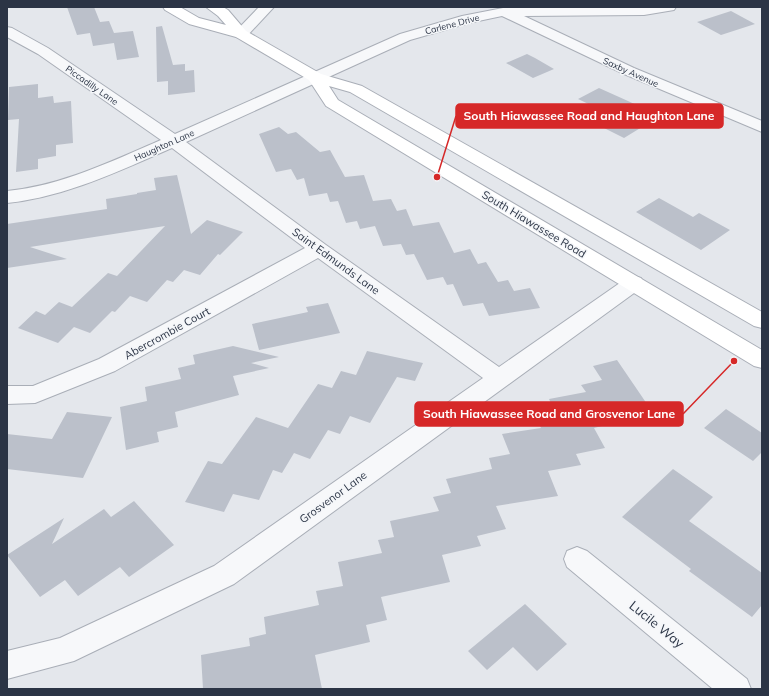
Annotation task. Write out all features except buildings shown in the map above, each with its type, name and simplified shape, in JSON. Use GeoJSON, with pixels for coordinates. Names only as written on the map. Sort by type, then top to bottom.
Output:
{"type":"FeatureCollection","features":[{"type":"Feature","properties":{"kind":"street","name":"South Hiawassee Road"},"geometry":{"type":"LineString","coordinates":[[170,7],[194,21],[241,34],[315,77],[356,89],[762,321]]}},
{"type":"Feature","properties":{"kind":"street","name":"South Hiawassee Road"},"geometry":{"type":"LineString","coordinates":[[213,7],[223,13],[241,34]]}},
{"type":"Feature","properties":{"kind":"street"},"geometry":{"type":"LineString","coordinates":[[241,34],[267,7]]}},
{"type":"Feature","properties":{"kind":"street","name":"Carlene Drive"},"geometry":{"type":"LineString","coordinates":[[315,77],[405,37],[468,19],[503,12],[644,11],[669,7]]}},
{"type":"Feature","properties":{"kind":"street","name":"Saxby Avenue"},"geometry":{"type":"LineString","coordinates":[[503,12],[630,71],[762,127]]}},
{"type":"Feature","properties":{"kind":"street","name":"Piccadilly Lane"},"geometry":{"type":"LineString","coordinates":[[7,31],[43,51],[174,141]]}},
{"type":"Feature","properties":{"kind":"street","name":"South Hiawassee Road"},"geometry":{"type":"LineString","coordinates":[[315,77],[332,103],[762,360]]}},
{"type":"Feature","properties":{"kind":"street","name":"Haughton Lane"},"geometry":{"type":"LineString","coordinates":[[7,197],[28,195],[87,178],[174,141],[315,77]]}},
{"type":"Feature","properties":{"kind":"street","name":"Saint Edmunds Lane"},"geometry":{"type":"LineString","coordinates":[[174,141],[318,249],[499,378]]}},
{"type":"Feature","properties":{"kind":"street","name":"Abercrombie Court"},"geometry":{"type":"LineString","coordinates":[[7,395],[35,394],[107,366],[318,249]]}},
{"type":"Feature","properties":{"kind":"street","name":"Grosvenor Lane"},"geometry":{"type":"LineString","coordinates":[[7,665],[64,651],[224,575],[634,283]]}},
{"type":"Feature","properties":{"kind":"street","name":"Lucile Way"},"geometry":{"type":"LineString","coordinates":[[578,559],[736,689]]}},
{"type":"Feature","properties":{"kind":"place","name":"South Hiawassee Road and Haughton Lane"},"geometry":{"type":"Point","coordinates":[437,177]}},
{"type":"Feature","properties":{"kind":"place","name":"South Hiawassee Road and Grosvenor Lane"},"geometry":{"type":"Point","coordinates":[734,361]}}]}
